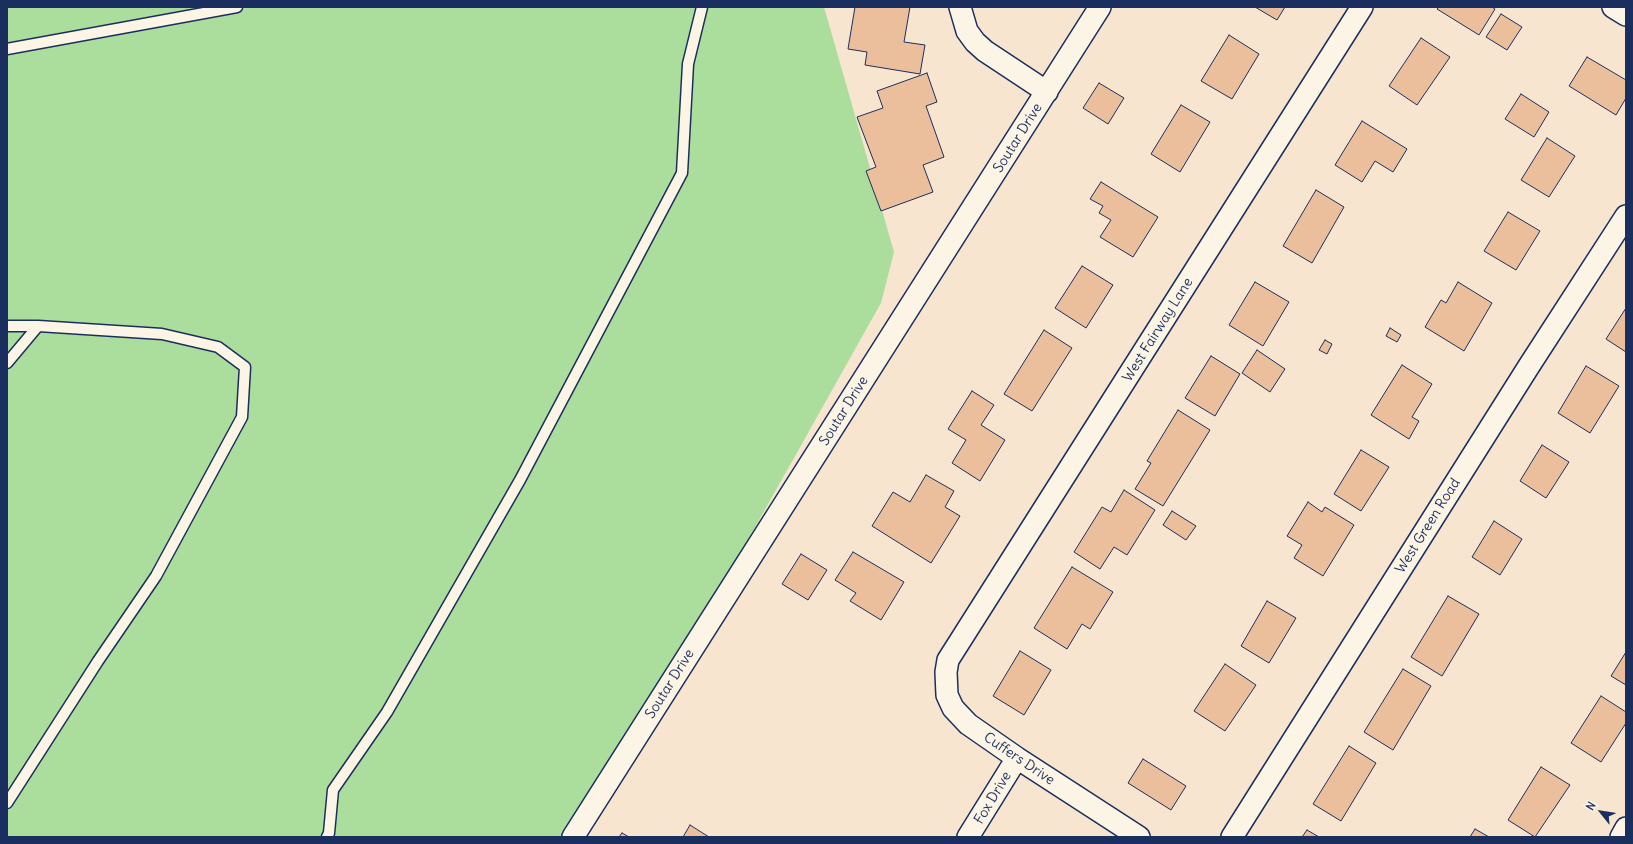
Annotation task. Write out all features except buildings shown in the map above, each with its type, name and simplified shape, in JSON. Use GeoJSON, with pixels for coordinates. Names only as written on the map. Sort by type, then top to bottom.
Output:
{"type":"FeatureCollection","features":[{"type":"Feature","properties":{"kind":"street","name":"Soutar Drive"},"geometry":{"type":"LineString","coordinates":[[573,837],[1047,92],[985,51],[974,42],[967,30],[960,7]]}},
{"type":"Feature","properties":{"kind":"street"},"geometry":{"type":"LineString","coordinates":[[1047,92],[1100,7]]}},
{"type":"Feature","properties":{"kind":"street","name":"West Fairway Lane"},"geometry":{"type":"LineString","coordinates":[[953,652],[1362,7]]}},
{"type":"Feature","properties":{"kind":"street"},"geometry":{"type":"LineString","coordinates":[[1613,7],[1626,15]]}},
{"type":"Feature","properties":{"kind":"street","name":"West Green Road"},"geometry":{"type":"LineString","coordinates":[[1232,837],[1529,366],[1626,216]]}},
{"type":"Feature","properties":{"kind":"street","name":"Cuffers Drive"},"geometry":{"type":"LineString","coordinates":[[953,652],[948,660],[946,672],[947,695],[953,708],[968,724],[1016,758],[1139,837]]}},
{"type":"Feature","properties":{"kind":"street","name":"Fox Drive"},"geometry":{"type":"LineString","coordinates":[[968,837],[1016,758]]}},
{"type":"Feature","properties":{"kind":"street"},"geometry":{"type":"LineString","coordinates":[[1621,837],[1626,828]]}},
{"type":"Feature","properties":{"kind":"lane"},"geometry":{"type":"LineString","coordinates":[[7,49],[238,7]]}},
{"type":"Feature","properties":{"kind":"lane"},"geometry":{"type":"LineString","coordinates":[[327,837],[329,833],[333,790],[387,712],[520,480],[682,173],[688,64],[702,7]]}},
{"type":"Feature","properties":{"kind":"lane"},"geometry":{"type":"LineString","coordinates":[[7,326],[38,326],[162,334],[218,347],[245,367],[242,417],[156,576],[98,661],[7,803]]}},
{"type":"Feature","properties":{"kind":"lane"},"geometry":{"type":"LineString","coordinates":[[7,363],[38,326]]}},
{"type":"Feature","properties":{"kind":"green space"},"geometry":{"type":"Polygon","coordinates":[[[7,7],[824,7],[894,252],[881,303],[581,837],[7,837],[7,7]]]}}]}
